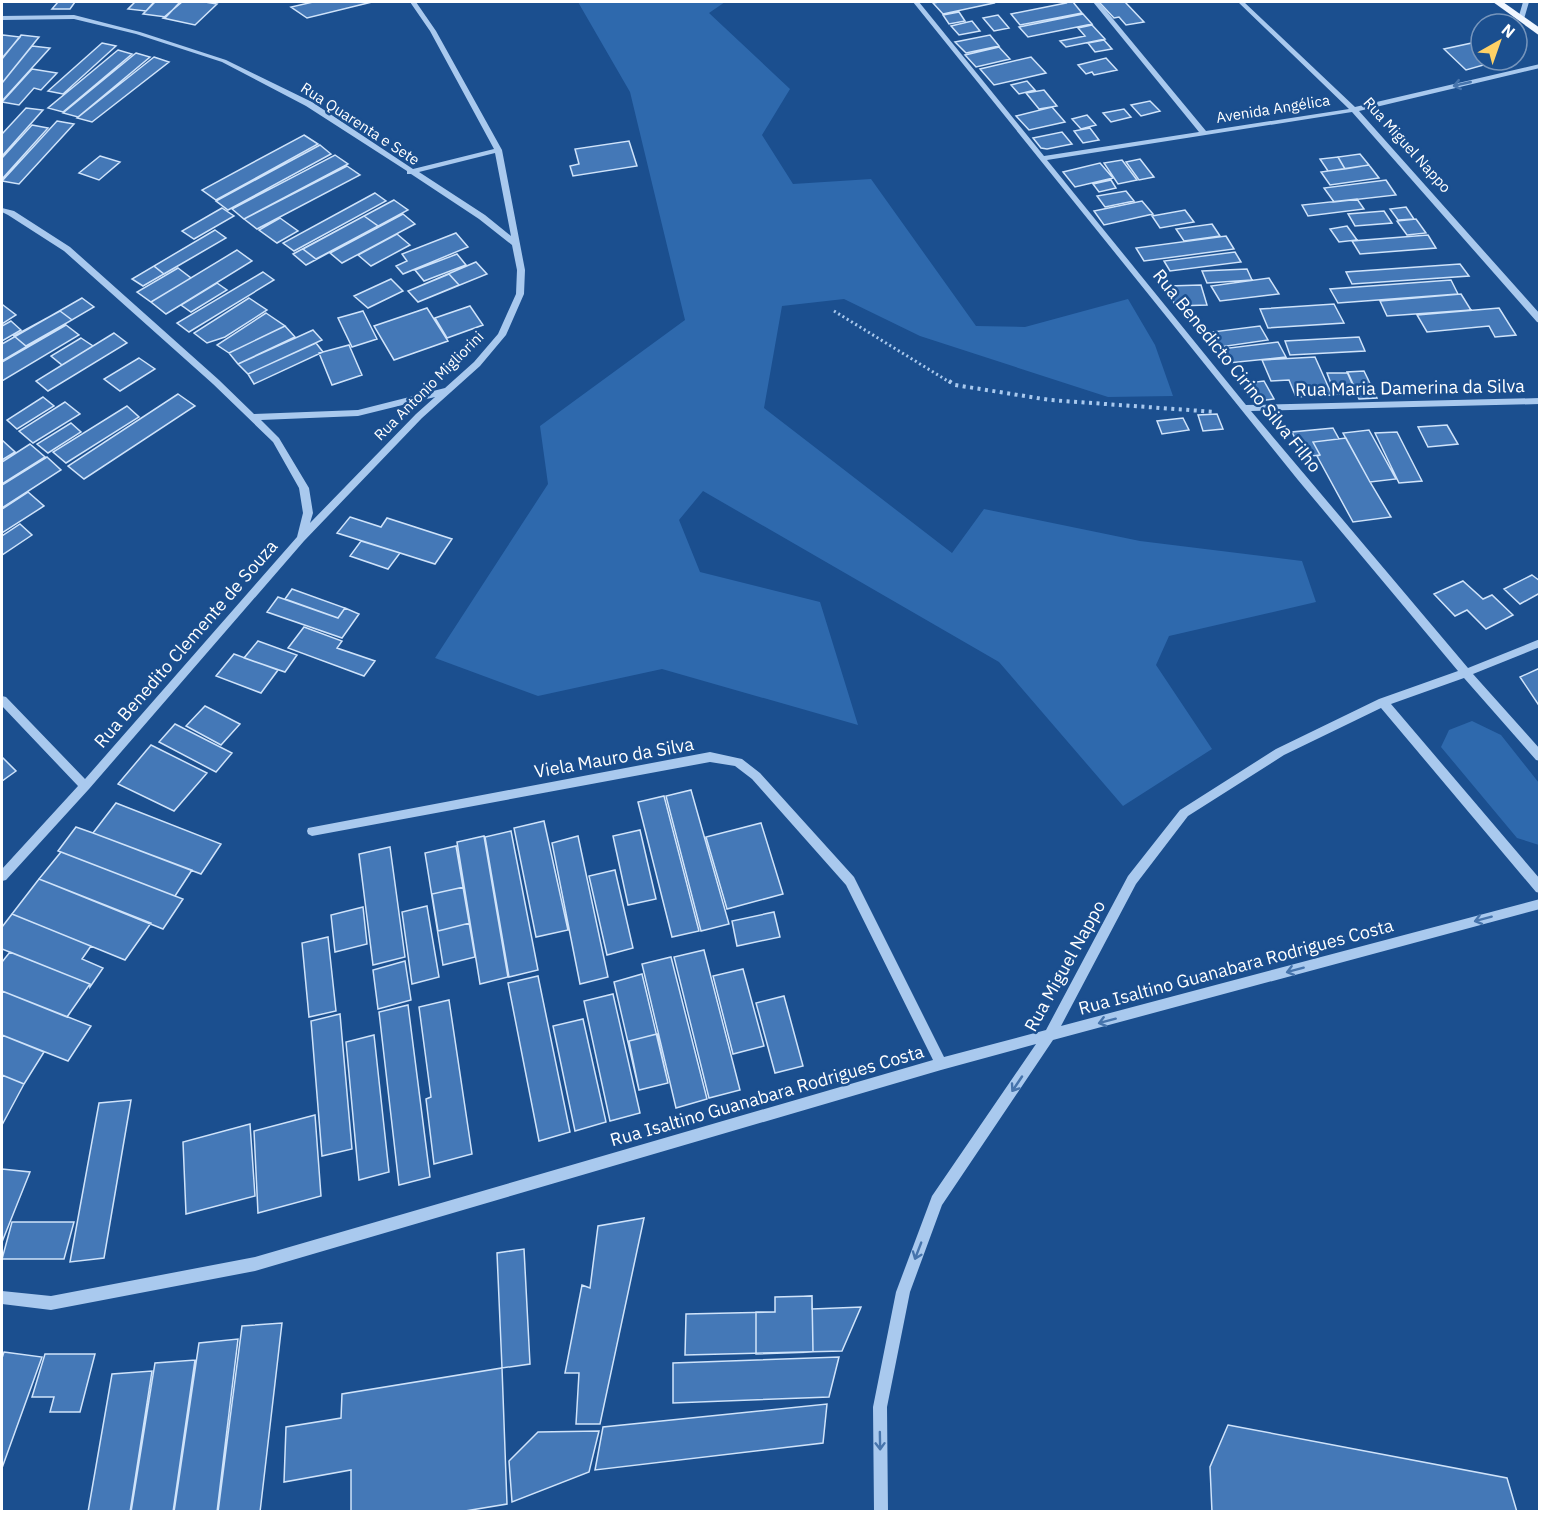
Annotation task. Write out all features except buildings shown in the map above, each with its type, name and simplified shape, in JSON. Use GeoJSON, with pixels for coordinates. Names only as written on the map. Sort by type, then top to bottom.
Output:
{"type":"FeatureCollection","features":[{"type":"Feature","properties":{"kind":"main road"},"geometry":{"type":"LineString","coordinates":[[1498,2],[1512,12]]}},
{"type":"Feature","properties":{"kind":"street","name":"Rua Antonio Migliorini"},"geometry":{"type":"LineString","coordinates":[[301,538],[419,416],[477,364],[502,335],[520,294],[521,270],[518,245],[498,150],[433,31],[413,2]]}},
{"type":"Feature","properties":{"kind":"street","name":"Rua Benedicto Cirino Silva Filho"},"geometry":{"type":"LineString","coordinates":[[916,2],[1245,408],[1465,673],[1539,756]]}},
{"type":"Feature","properties":{"kind":"street"},"geometry":{"type":"LineString","coordinates":[[1096,2],[1204,133]]}},
{"type":"Feature","properties":{"kind":"street","name":"Rua Miguel Nappo"},"geometry":{"type":"LineString","coordinates":[[1241,2],[1354,110],[1539,320]]}},
{"type":"Feature","properties":{"kind":"street","name":"Rua Quarenta e Sete"},"geometry":{"type":"LineString","coordinates":[[2,18],[74,17],[138,33],[224,62],[309,104],[482,217],[518,245]]}},
{"type":"Feature","properties":{"kind":"street","name":"Avenida Angélica"},"geometry":{"type":"LineString","coordinates":[[1044,158],[1354,110],[1539,66]]}},
{"type":"Feature","properties":{"kind":"street"},"geometry":{"type":"LineString","coordinates":[[410,172],[498,150]]}},
{"type":"Feature","properties":{"kind":"street","name":"Rua Benedito Clemente de Souza"},"geometry":{"type":"LineString","coordinates":[[2,210],[11,213],[67,249],[276,440],[304,488],[308,513],[301,538],[85,786],[2,876]]}},
{"type":"Feature","properties":{"kind":"street"},"geometry":{"type":"LineString","coordinates":[[251,417],[358,413],[448,390]]}},
{"type":"Feature","properties":{"kind":"street","name":"Rua Maria Damerina da Silva"},"geometry":{"type":"LineString","coordinates":[[1245,408],[1539,401]]}},
{"type":"Feature","properties":{"kind":"street","name":"Rua Miguel Nappo"},"geometry":{"type":"LineString","coordinates":[[881,1512],[880,1407],[903,1292],[938,1201],[1049,1036],[1132,880],[1184,813],[1280,752],[1383,702],[1465,673],[1539,643]]}},
{"type":"Feature","properties":{"kind":"street"},"geometry":{"type":"LineString","coordinates":[[2,700],[85,786]]}},
{"type":"Feature","properties":{"kind":"street"},"geometry":{"type":"LineString","coordinates":[[1383,702],[1539,888]]}},
{"type":"Feature","properties":{"kind":"street","name":"Viela Mauro da Silva"},"geometry":{"type":"LineString","coordinates":[[312,831],[710,757],[738,762],[756,776],[850,881],[941,1064]]}},
{"type":"Feature","properties":{"kind":"street","name":"Rua Isaltino Guanabara Rodrigues Costa"},"geometry":{"type":"LineString","coordinates":[[2,1298],[51,1303],[255,1264],[941,1064],[1539,904]]}},
{"type":"Feature","properties":{"kind":"path"},"geometry":{"type":"LineString","coordinates":[[834,312],[955,385],[1050,400],[1219,412],[1245,408]]}},
{"type":"Feature","properties":{"kind":"shaded area"},"geometry":{"type":"Polygon","coordinates":[[[578,2],[725,2],[709,13],[790,89],[762,135],[793,184],[871,179],[976,326],[1025,327],[1128,299],[1155,345],[1173,396],[1108,397],[920,336],[844,299],[782,306],[764,408],[952,553],[984,509],[1140,541],[1302,561],[1316,602],[1169,636],[1156,665],[1212,749],[1123,806],[999,662],[703,491],[679,520],[700,572],[820,602],[858,725],[662,669],[538,696],[435,658],[548,484],[540,426],[685,320],[630,92],[578,2]]]}},
{"type":"Feature","properties":{"kind":"shaded area"},"geometry":{"type":"Polygon","coordinates":[[[1472,721],[1501,735],[1539,783],[1539,845],[1517,838],[1441,747],[1449,730],[1472,721]]]}}]}
